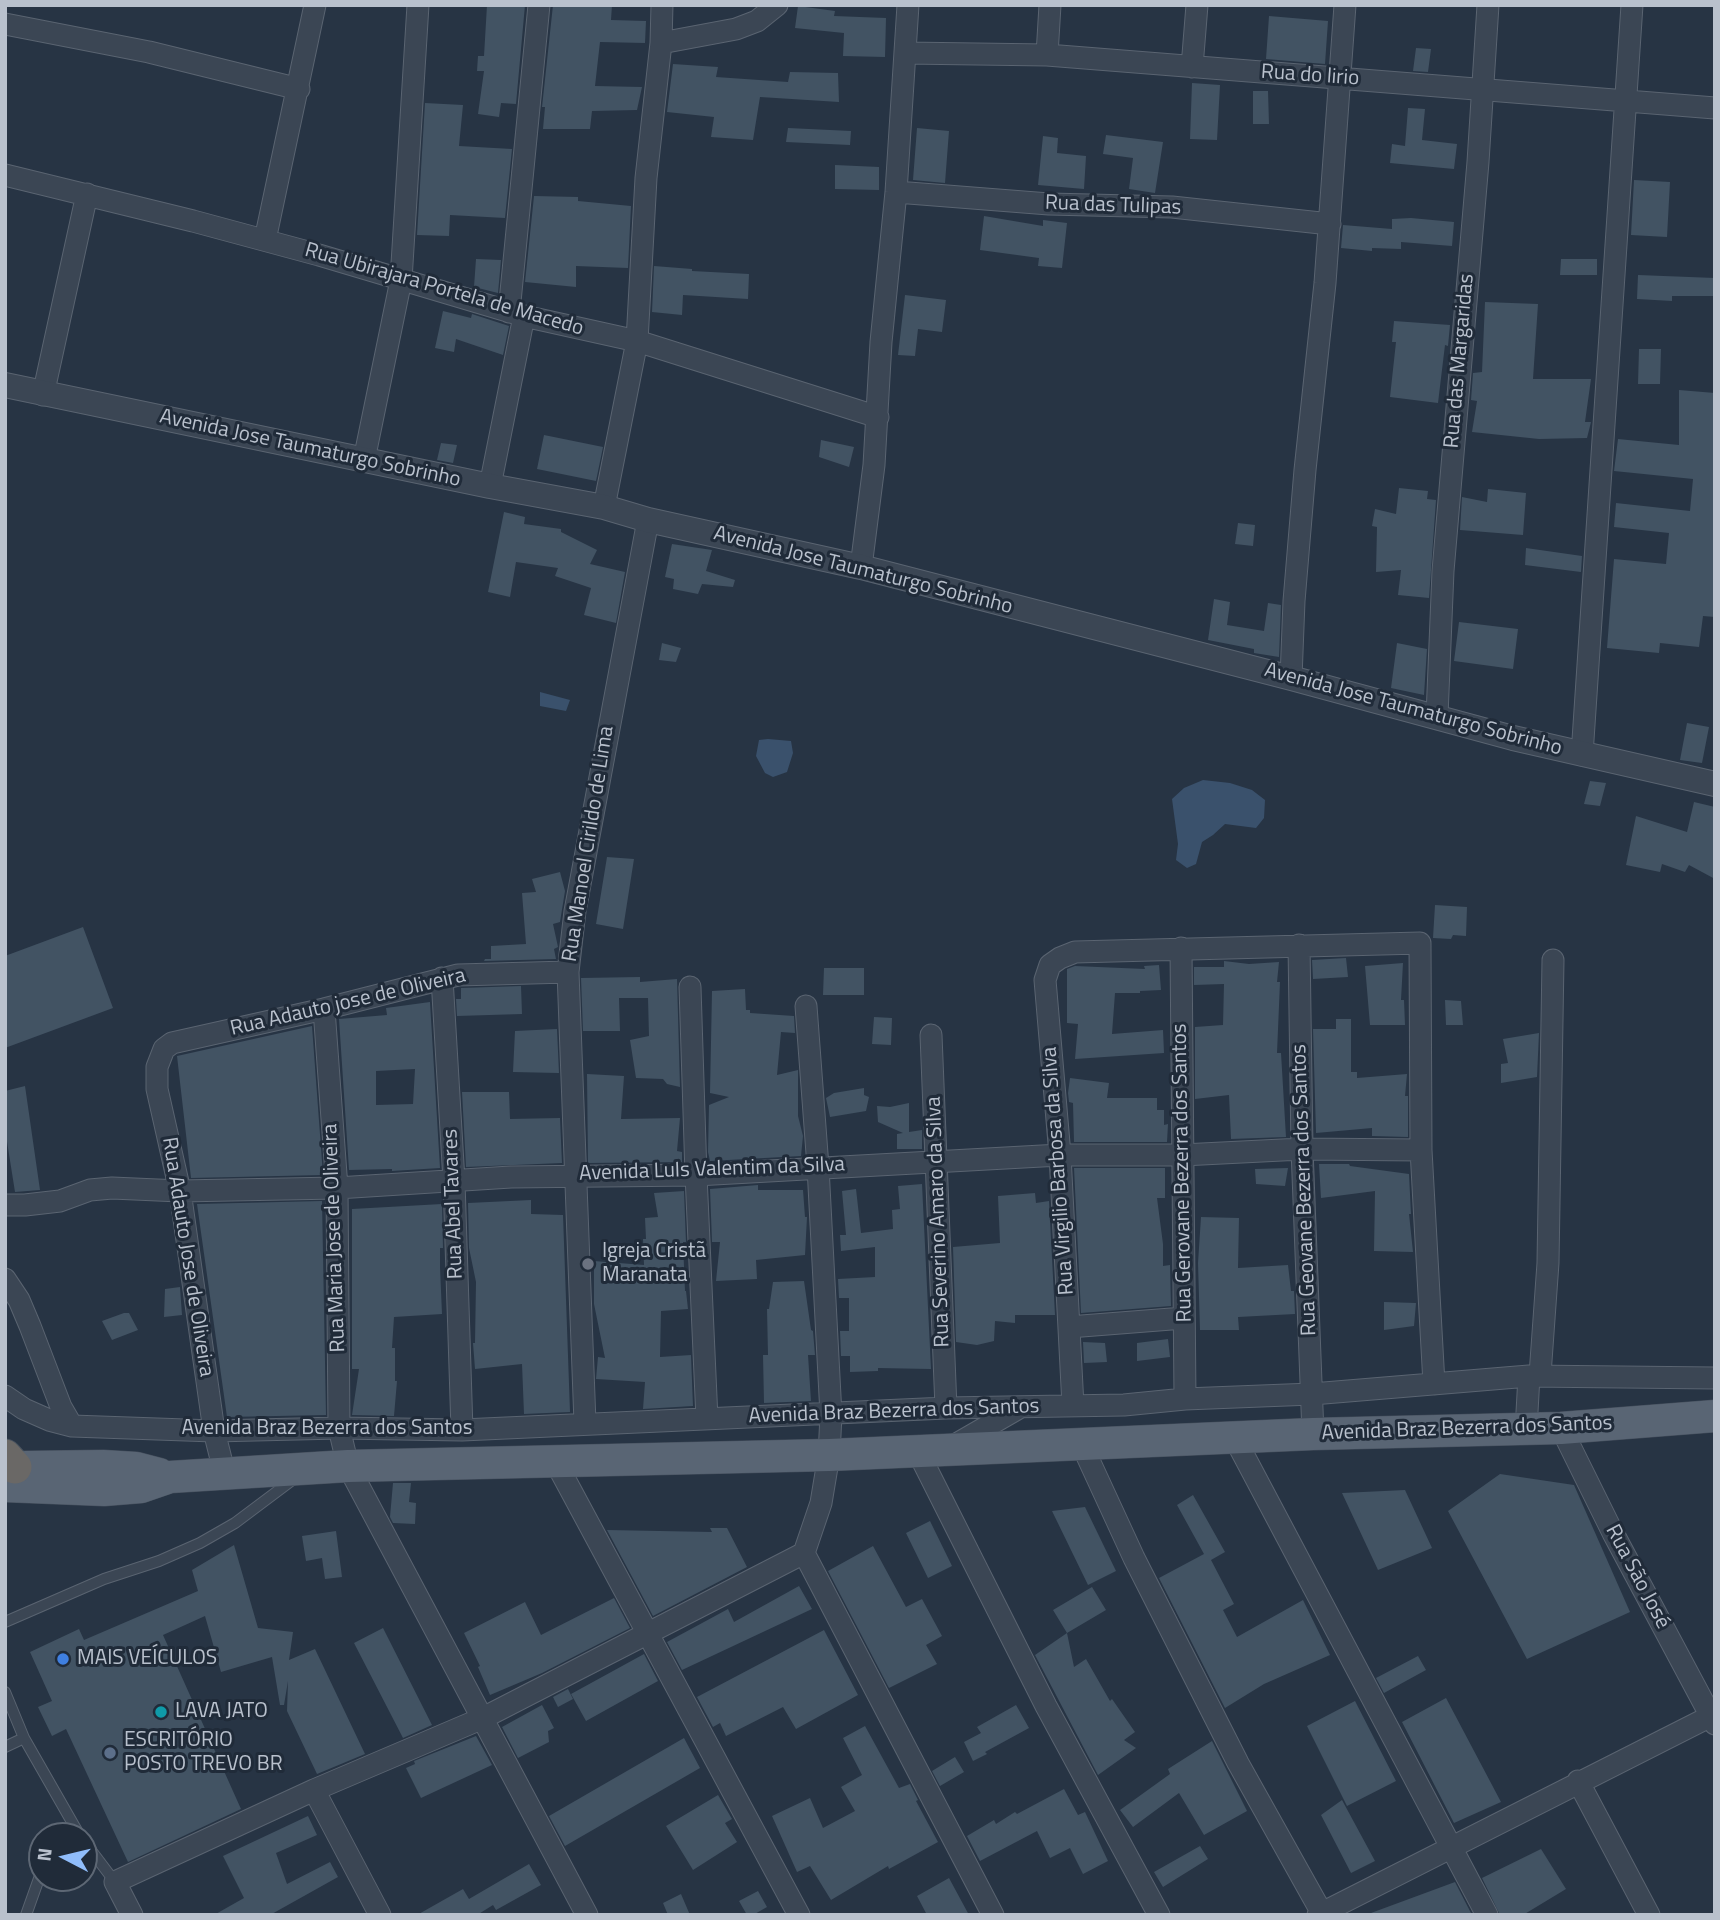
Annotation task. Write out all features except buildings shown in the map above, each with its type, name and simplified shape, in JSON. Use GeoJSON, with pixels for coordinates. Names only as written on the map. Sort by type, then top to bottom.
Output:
{"type":"FeatureCollection","features":[{"type":"Feature","properties":{"kind":"main road","name":"Avenida Braz Bezerra dos Santos"},"geometry":{"type":"LineString","coordinates":[[8,1469],[103,1466],[136,1468],[170,1478],[348,1466],[829,1455],[1313,1434],[1561,1429],[1713,1420]]}},
{"type":"Feature","properties":{"kind":"street"},"geometry":{"type":"LineString","coordinates":[[265,240],[315,5]]}},
{"type":"Feature","properties":{"kind":"street"},"geometry":{"type":"LineString","coordinates":[[364,460],[401,280],[418,5]]}},
{"type":"Feature","properties":{"kind":"street"},"geometry":{"type":"LineString","coordinates":[[490,486],[517,314],[539,5]]}},
{"type":"Feature","properties":{"kind":"street"},"geometry":{"type":"LineString","coordinates":[[604,507],[637,341],[646,178],[661,43],[662,5]]}},
{"type":"Feature","properties":{"kind":"street"},"geometry":{"type":"LineString","coordinates":[[661,43],[736,29],[757,21],[777,5]]}},
{"type":"Feature","properties":{"kind":"street"},"geometry":{"type":"LineString","coordinates":[[861,568],[878,417],[881,342],[896,192],[908,5]]}},
{"type":"Feature","properties":{"kind":"street"},"geometry":{"type":"LineString","coordinates":[[1046,55],[1050,5]]}},
{"type":"Feature","properties":{"kind":"street"},"geometry":{"type":"LineString","coordinates":[[1192,67],[1197,5]]}},
{"type":"Feature","properties":{"kind":"street"},"geometry":{"type":"LineString","coordinates":[[1291,678],[1294,601],[1330,224],[1345,5]]}},
{"type":"Feature","properties":{"kind":"street","name":"Rua das Margaridas"},"geometry":{"type":"LineString","coordinates":[[1437,716],[1446,530],[1473,223],[1488,5]]}},
{"type":"Feature","properties":{"kind":"street"},"geometry":{"type":"LineString","coordinates":[[1582,755],[1632,5]]}},
{"type":"Feature","properties":{"kind":"street"},"geometry":{"type":"LineString","coordinates":[[5,24],[149,52],[299,89]]}},
{"type":"Feature","properties":{"kind":"street","name":"Rua do lirio"},"geometry":{"type":"LineString","coordinates":[[906,53],[1046,55],[1482,89],[1625,103],[1715,108]]}},
{"type":"Feature","properties":{"kind":"street","name":"Rua Ubirajara Portela de Macedo"},"geometry":{"type":"LineString","coordinates":[[5,175],[265,240],[517,314],[637,341],[878,417]]}},
{"type":"Feature","properties":{"kind":"street","name":"Rua das Tulipas"},"geometry":{"type":"LineString","coordinates":[[896,192],[1049,204],[1172,208],[1330,224]]}},
{"type":"Feature","properties":{"kind":"street"},"geometry":{"type":"LineString","coordinates":[[43,395],[87,194]]}},
{"type":"Feature","properties":{"kind":"street","name":"Avenida Jose Taumaturgo Sobrinho"},"geometry":{"type":"LineString","coordinates":[[5,385],[43,395],[604,507],[648,520],[861,568],[1582,755],[1715,784]]}},
{"type":"Feature","properties":{"kind":"street","name":"Rua Manoel Cirildo de Lima"},"geometry":{"type":"LineString","coordinates":[[585,1423],[568,972],[575,911],[648,520]]}},
{"type":"Feature","properties":{"kind":"street"},"geometry":{"type":"LineString","coordinates":[[1181,948],[1420,943],[1421,1150],[1434,1384]]}},
{"type":"Feature","properties":{"kind":"street","name":"Rua Geovane Bezerra dos Santos"},"geometry":{"type":"LineString","coordinates":[[1299,945],[1302,1149],[1313,1434]]}},
{"type":"Feature","properties":{"kind":"street","name":"Rua Virgilio Barbosa da Silva"},"geometry":{"type":"LineString","coordinates":[[1073,1406],[1060,1155],[1045,980],[1050,965],[1075,952],[1181,948]]}},
{"type":"Feature","properties":{"kind":"street","name":"Rua Gerovane Bezerra dos Santos"},"geometry":{"type":"LineString","coordinates":[[1181,948],[1185,1399]]}},
{"type":"Feature","properties":{"kind":"street"},"geometry":{"type":"LineString","coordinates":[[1526,1430],[1548,1262],[1553,960]]}},
{"type":"Feature","properties":{"kind":"street","name":"Rua Adauto jose de Oliveira"},"geometry":{"type":"LineString","coordinates":[[172,1043],[458,975],[568,972]]}},
{"type":"Feature","properties":{"kind":"street","name":"Rua Abel Tavares"},"geometry":{"type":"LineString","coordinates":[[442,978],[454,1181],[462,1430]]}},
{"type":"Feature","properties":{"kind":"street"},"geometry":{"type":"LineString","coordinates":[[690,987],[707,1419]]}},
{"type":"Feature","properties":{"kind":"street"},"geometry":{"type":"LineString","coordinates":[[132,1915],[115,1882],[314,1790],[483,1718],[804,1553],[821,1503],[829,1455],[831,1415],[818,1167],[806,1006]]}},
{"type":"Feature","properties":{"kind":"street","name":"Rua Maria Jose de Oliveira"},"geometry":{"type":"LineString","coordinates":[[324,1009],[337,1188],[339,1428],[348,1466],[587,1915]]}},
{"type":"Feature","properties":{"kind":"street","name":"Rua Severino Amaro da Silva"},"geometry":{"type":"LineString","coordinates":[[931,1035],[946,1408]]}},
{"type":"Feature","properties":{"kind":"street","name":"Rua Adauto Jose de Oliveira"},"geometry":{"type":"LineString","coordinates":[[172,1043],[159,1056],[158,1088],[180,1191],[214,1431],[225,1475]]}},
{"type":"Feature","properties":{"kind":"street","name":"Avenida LuIs Valentim da Silva"},"geometry":{"type":"LineString","coordinates":[[5,1205],[60,1200],[90,1190],[337,1188],[577,1175],[696,1175],[1060,1155],[1182,1155],[1302,1149],[1421,1150]]}},
{"type":"Feature","properties":{"kind":"street"},"geometry":{"type":"LineString","coordinates":[[5,1279],[23,1309],[61,1407],[72,1426]]}},
{"type":"Feature","properties":{"kind":"street"},"geometry":{"type":"LineString","coordinates":[[1069,1327],[1184,1318]]}},
{"type":"Feature","properties":{"kind":"street","name":"Avenida Braz Bezerra dos Santos"},"geometry":{"type":"LineString","coordinates":[[5,1396],[24,1409],[72,1426],[214,1431],[339,1428],[462,1430],[1312,1394],[1534,1375],[1715,1378]]}},
{"type":"Feature","properties":{"kind":"street"},"geometry":{"type":"LineString","coordinates":[[1021,1407],[931,1450],[1046,1706],[1159,1915]]}},
{"type":"Feature","properties":{"kind":"street"},"geometry":{"type":"LineString","coordinates":[[489,1429],[550,1461],[648,1634],[799,1915]]}},
{"type":"Feature","properties":{"kind":"street","name":"Rua São José"},"geometry":{"type":"LineString","coordinates":[[1561,1429],[1713,1719]]}},
{"type":"Feature","properties":{"kind":"street"},"geometry":{"type":"LineString","coordinates":[[1234,1437],[1488,1915]]}},
{"type":"Feature","properties":{"kind":"street"},"geometry":{"type":"LineString","coordinates":[[1081,1443],[1134,1558],[1226,1739],[1321,1914],[1578,1781],[1713,1719]]}},
{"type":"Feature","properties":{"kind":"street"},"geometry":{"type":"LineString","coordinates":[[804,1553],[993,1915]]}},
{"type":"Feature","properties":{"kind":"street"},"geometry":{"type":"LineString","coordinates":[[1578,1781],[1649,1915]]}},
{"type":"Feature","properties":{"kind":"street"},"geometry":{"type":"LineString","coordinates":[[314,1790],[380,1915]]}},
{"type":"Feature","properties":{"kind":"lane"},"geometry":{"type":"LineString","coordinates":[[5,1622],[104,1578],[159,1561],[200,1543],[235,1523],[304,1471]]}},
{"type":"Feature","properties":{"kind":"lane"},"geometry":{"type":"LineString","coordinates":[[5,1692],[24,1738],[70,1822]]}},
{"type":"Feature","properties":{"kind":"lane"},"geometry":{"type":"LineString","coordinates":[[5,1747],[24,1738]]}},
{"type":"Feature","properties":{"kind":"lane"},"geometry":{"type":"LineString","coordinates":[[98,1860],[115,1882]]}},
{"type":"Feature","properties":{"kind":"lane"},"geometry":{"type":"LineString","coordinates":[[26,1915],[34,1892]]}},
{"type":"Feature","properties":{"kind":"water"},"geometry":{"type":"Polygon","coordinates":[[[540,692],[570,700],[566,711],[540,706],[540,692]]]}},
{"type":"Feature","properties":{"kind":"water"},"geometry":{"type":"Polygon","coordinates":[[[759,740],[791,741],[793,753],[787,772],[773,777],[765,773],[756,756],[759,740]]]}},
{"type":"Feature","properties":{"kind":"water"},"geometry":{"type":"Polygon","coordinates":[[[1203,780],[1230,783],[1252,790],[1265,800],[1264,818],[1256,828],[1225,824],[1202,842],[1196,864],[1187,868],[1176,860],[1178,844],[1172,799],[1184,788],[1203,780]]]}},
{"type":"Feature","properties":{"kind":"place","name":"Igreja Cristã Maranata"},"geometry":{"type":"Point","coordinates":[588,1264]}},
{"type":"Feature","properties":{"kind":"place","name":"MAIS VEÍCULOS"},"geometry":{"type":"Point","coordinates":[63,1659]}},
{"type":"Feature","properties":{"kind":"place","name":"LAVA JATO"},"geometry":{"type":"Point","coordinates":[161,1712]}},
{"type":"Feature","properties":{"kind":"place","name":"ESCRITÓRIO POSTO TREVO BR"},"geometry":{"type":"Point","coordinates":[110,1753]}}]}
